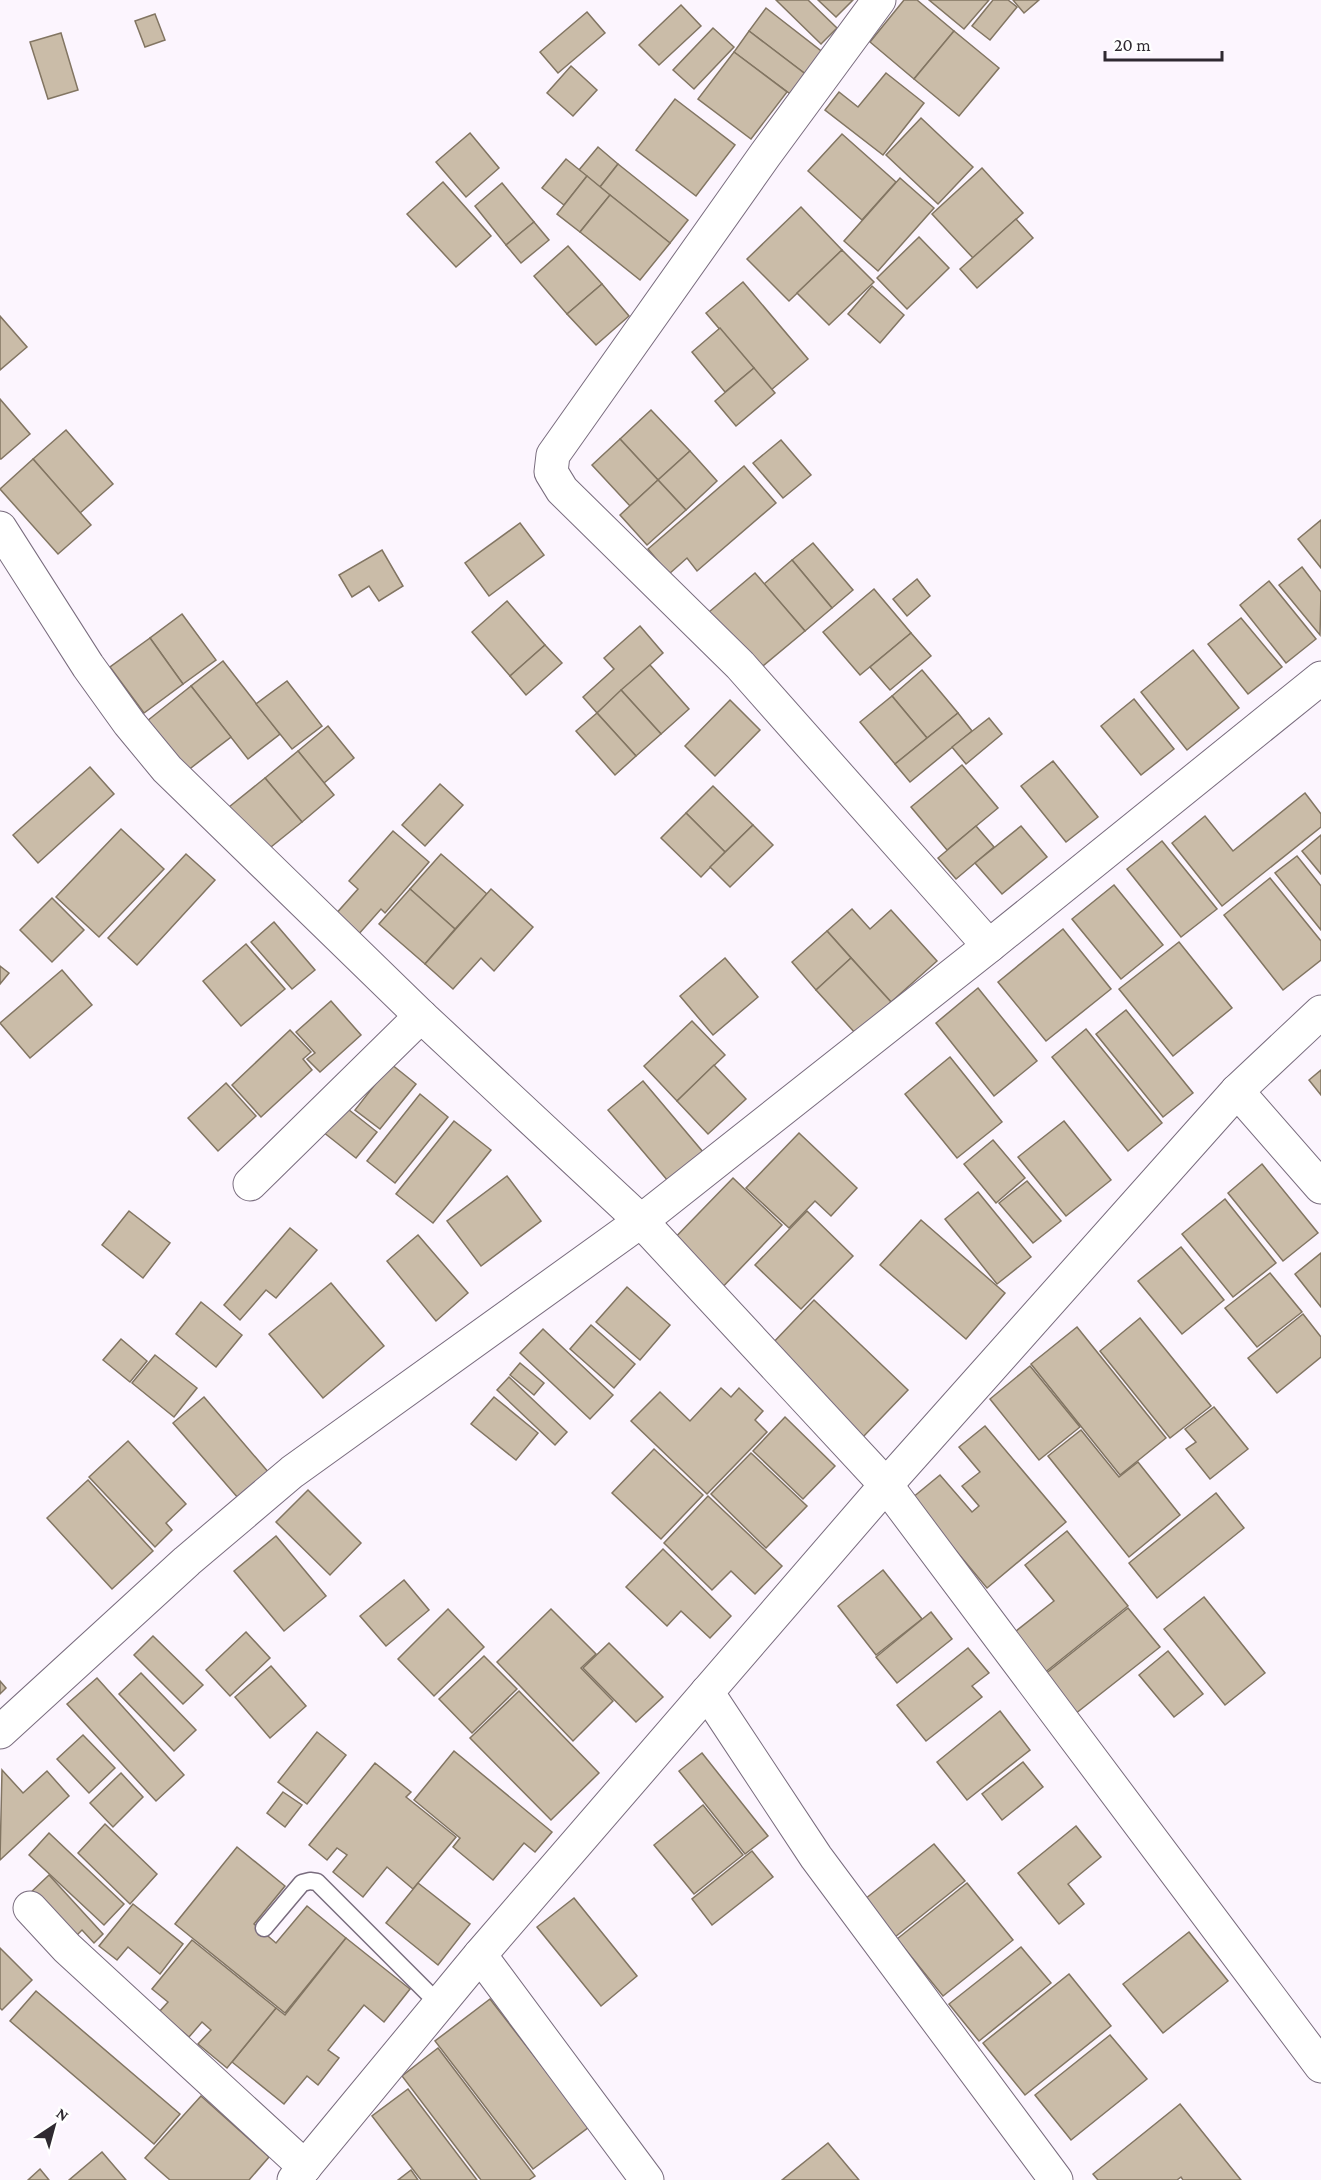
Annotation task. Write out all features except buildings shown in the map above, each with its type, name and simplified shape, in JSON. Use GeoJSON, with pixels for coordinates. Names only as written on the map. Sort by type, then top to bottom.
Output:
{"type":"FeatureCollection","features":[{"type":"Feature","properties":{"kind":"street"},"geometry":{"type":"LineString","coordinates":[[879,0],[758,165],[553,455],[551,472],[562,490],[740,665],[989,946]]}},
{"type":"Feature","properties":{"kind":"street"},"geometry":{"type":"LineString","coordinates":[[0,528],[88,666],[129,723],[167,769],[421,1016],[641,1221],[886,1485],[1321,2066]]}},
{"type":"Feature","properties":{"kind":"street"},"geometry":{"type":"LineString","coordinates":[[0,1732],[187,1561],[292,1472],[641,1221],[989,946],[1321,678]]}},
{"type":"Feature","properties":{"kind":"street"},"geometry":{"type":"LineString","coordinates":[[30,1908],[67,1948],[300,2174],[480,1955],[886,1485],[1237,1091],[1321,1012]]}},
{"type":"Feature","properties":{"kind":"street"},"geometry":{"type":"LineString","coordinates":[[250,1184],[421,1016]]}},
{"type":"Feature","properties":{"kind":"street"},"geometry":{"type":"LineString","coordinates":[[1237,1091],[1321,1187]]}},
{"type":"Feature","properties":{"kind":"street"},"geometry":{"type":"LineString","coordinates":[[707,1692],[816,1857],[1056,2180]]}},
{"type":"Feature","properties":{"kind":"street"},"geometry":{"type":"LineString","coordinates":[[480,1955],[647,2180]]}},
{"type":"Feature","properties":{"kind":"lane"},"geometry":{"type":"LineString","coordinates":[[264,1928],[302,1883],[317,1882],[439,2004]]}}]}
